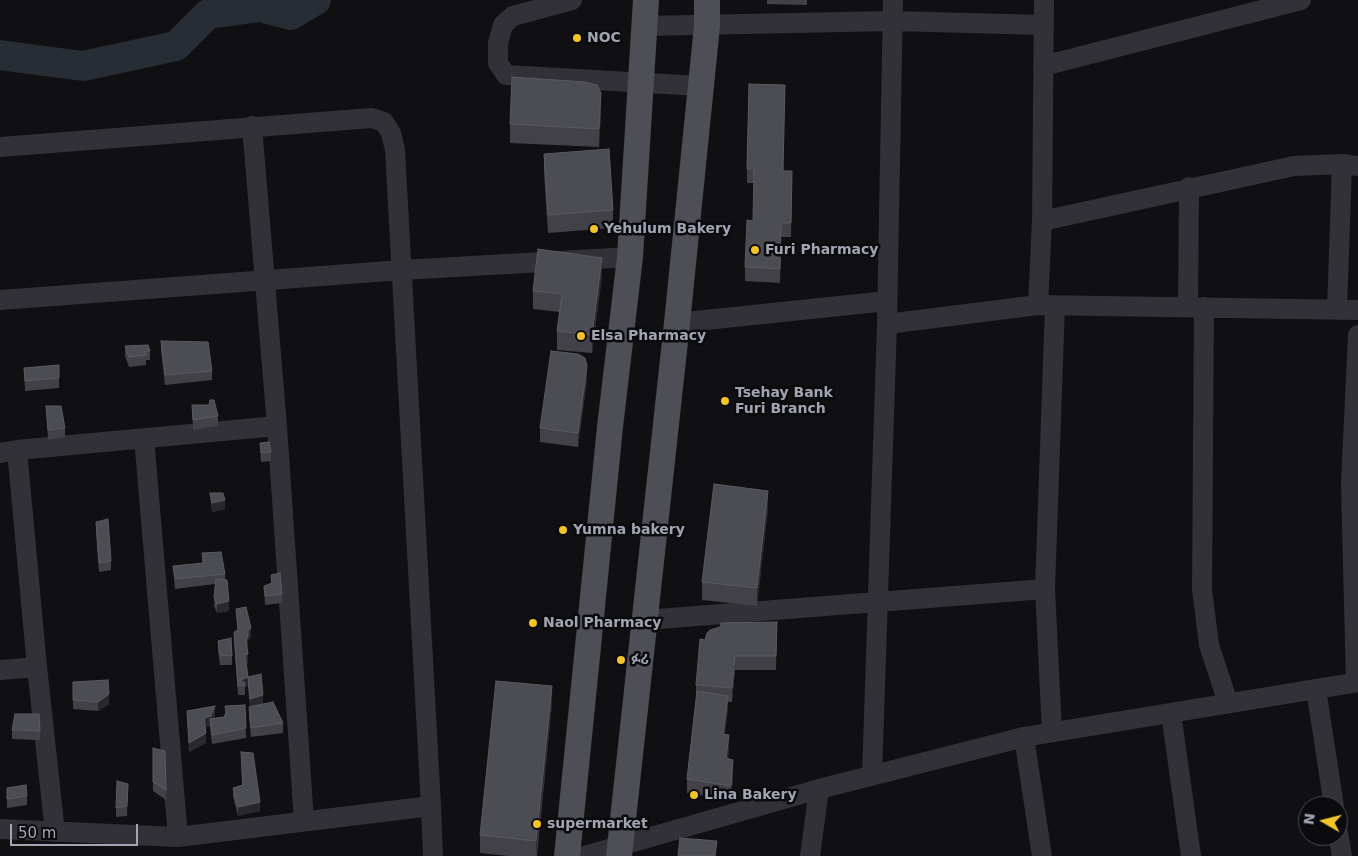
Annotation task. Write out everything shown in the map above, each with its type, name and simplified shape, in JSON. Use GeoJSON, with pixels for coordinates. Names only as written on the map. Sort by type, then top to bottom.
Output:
{"type":"FeatureCollection","features":[{"type":"Feature","properties":{"kind":"main road"},"geometry":{"type":"LineString","coordinates":[[567,856],[610,427],[630,257],[646,0]]}},
{"type":"Feature","properties":{"kind":"main road"},"geometry":{"type":"LineString","coordinates":[[620,851],[677,323],[708,0]]}},
{"type":"Feature","properties":{"kind":"street"},"geometry":{"type":"LineString","coordinates":[[572,0],[513,16],[503,26],[498,43],[498,64],[506,75],[700,86]]}},
{"type":"Feature","properties":{"kind":"street"},"geometry":{"type":"LineString","coordinates":[[872,776],[887,324],[893,0]]}},
{"type":"Feature","properties":{"kind":"street"},"geometry":{"type":"LineString","coordinates":[[1044,0],[1042,221],[1046,305],[1045,589],[1052,732]]}},
{"type":"Feature","properties":{"kind":"street"},"geometry":{"type":"LineString","coordinates":[[1044,66],[1301,0]]}},
{"type":"Feature","properties":{"kind":"street"},"geometry":{"type":"LineString","coordinates":[[644,26],[707,26],[893,20],[1044,25]]}},
{"type":"Feature","properties":{"kind":"street"},"geometry":{"type":"LineString","coordinates":[[0,147],[372,118],[384,122],[391,133],[395,150],[402,270],[432,806],[432,856]]}},
{"type":"Feature","properties":{"kind":"street"},"geometry":{"type":"LineString","coordinates":[[252,126],[277,426],[304,821]]}},
{"type":"Feature","properties":{"kind":"street"},"geometry":{"type":"LineString","coordinates":[[1042,221],[1189,187],[1294,166],[1350,165],[1336,310]]}},
{"type":"Feature","properties":{"kind":"street"},"geometry":{"type":"LineString","coordinates":[[1189,187],[1196,307],[1202,589],[1209,645],[1228,704]]}},
{"type":"Feature","properties":{"kind":"street"},"geometry":{"type":"LineString","coordinates":[[0,300],[265,282],[402,270],[630,257]]}},
{"type":"Feature","properties":{"kind":"street"},"geometry":{"type":"LineString","coordinates":[[677,323],[887,300]]}},
{"type":"Feature","properties":{"kind":"street"},"geometry":{"type":"LineString","coordinates":[[887,324],[1046,305],[1358,310]]}},
{"type":"Feature","properties":{"kind":"street"},"geometry":{"type":"LineString","coordinates":[[584,856],[620,851],[819,789],[1024,737],[1357,682],[1351,483],[1358,335]]}},
{"type":"Feature","properties":{"kind":"street"},"geometry":{"type":"LineString","coordinates":[[54,832],[37,667],[9,451],[277,426]]}},
{"type":"Feature","properties":{"kind":"street"},"geometry":{"type":"LineString","coordinates":[[144,438],[178,836]]}},
{"type":"Feature","properties":{"kind":"street"},"geometry":{"type":"LineString","coordinates":[[645,620],[1045,589]]}},
{"type":"Feature","properties":{"kind":"street"},"geometry":{"type":"LineString","coordinates":[[0,670],[37,667]]}},
{"type":"Feature","properties":{"kind":"street"},"geometry":{"type":"LineString","coordinates":[[1316,689],[1332,796]]}},
{"type":"Feature","properties":{"kind":"street"},"geometry":{"type":"LineString","coordinates":[[1171,713],[1191,856]]}},
{"type":"Feature","properties":{"kind":"street"},"geometry":{"type":"LineString","coordinates":[[1024,737],[1042,856]]}},
{"type":"Feature","properties":{"kind":"street"},"geometry":{"type":"LineString","coordinates":[[810,856],[819,789]]}},
{"type":"Feature","properties":{"kind":"street"},"geometry":{"type":"LineString","coordinates":[[0,829],[178,836],[432,806]]}},
{"type":"Feature","properties":{"kind":"building"},"geometry":{"type":"Polygon","coordinates":[[[512,77],[585,82],[597,85],[601,93],[599,129],[510,124],[512,77]]]}},
{"type":"Feature","properties":{"kind":"building"},"geometry":{"type":"Polygon","coordinates":[[[749,84],[785,85],[783,171],[792,171],[791,223],[781,223],[780,269],[745,267],[747,220],[753,221],[754,169],[747,169],[749,84]]]}},
{"type":"Feature","properties":{"kind":"building"},"geometry":{"type":"Polygon","coordinates":[[[609,149],[613,210],[548,215],[544,154],[609,149]]]}},
{"type":"Feature","properties":{"kind":"building"},"geometry":{"type":"Polygon","coordinates":[[[538,249],[602,258],[592,335],[557,331],[562,294],[533,291],[538,249]]]}},
{"type":"Feature","properties":{"kind":"building"},"geometry":{"type":"Polygon","coordinates":[[[161,341],[208,342],[212,371],[165,375],[161,341]]]}},
{"type":"Feature","properties":{"kind":"building"},"geometry":{"type":"Polygon","coordinates":[[[148,345],[150,351],[146,351],[146,355],[129,357],[125,346],[148,345]]]}},
{"type":"Feature","properties":{"kind":"building"},"geometry":{"type":"Polygon","coordinates":[[[551,351],[578,354],[585,358],[587,366],[578,433],[540,428],[551,351]]]}},
{"type":"Feature","properties":{"kind":"building"},"geometry":{"type":"Polygon","coordinates":[[[59,365],[59,378],[25,381],[24,368],[59,365]]]}},
{"type":"Feature","properties":{"kind":"building"},"geometry":{"type":"Polygon","coordinates":[[[210,400],[214,400],[218,416],[193,420],[192,405],[209,405],[210,400]]]}},
{"type":"Feature","properties":{"kind":"building"},"geometry":{"type":"Polygon","coordinates":[[[46,406],[61,406],[65,428],[48,430],[46,406]]]}},
{"type":"Feature","properties":{"kind":"building"},"geometry":{"type":"Polygon","coordinates":[[[269,442],[271,452],[261,453],[260,443],[269,442]]]}},
{"type":"Feature","properties":{"kind":"building"},"geometry":{"type":"Polygon","coordinates":[[[714,484],[768,491],[757,588],[702,582],[714,484]]]}},
{"type":"Feature","properties":{"kind":"building"},"geometry":{"type":"Polygon","coordinates":[[[210,493],[223,493],[225,500],[212,503],[210,493]]]}},
{"type":"Feature","properties":{"kind":"building"},"geometry":{"type":"Polygon","coordinates":[[[108,519],[111,561],[99,563],[96,522],[108,519]]]}},
{"type":"Feature","properties":{"kind":"building"},"geometry":{"type":"Polygon","coordinates":[[[221,552],[225,574],[175,579],[173,566],[204,563],[202,553],[221,552]]]}},
{"type":"Feature","properties":{"kind":"building"},"geometry":{"type":"Polygon","coordinates":[[[280,573],[282,594],[265,596],[264,586],[272,583],[271,575],[280,573]]]}},
{"type":"Feature","properties":{"kind":"building"},"geometry":{"type":"Polygon","coordinates":[[[216,579],[227,580],[229,601],[217,604],[214,597],[216,579]]]}},
{"type":"Feature","properties":{"kind":"building"},"geometry":{"type":"Polygon","coordinates":[[[246,607],[251,628],[248,631],[246,640],[248,654],[245,655],[248,677],[240,680],[245,685],[238,686],[234,632],[238,630],[236,609],[246,607]]]}},
{"type":"Feature","properties":{"kind":"building"},"geometry":{"type":"Polygon","coordinates":[[[777,622],[776,656],[735,656],[732,688],[696,685],[700,639],[705,640],[710,630],[720,627],[721,623],[777,622]]]}},
{"type":"Feature","properties":{"kind":"building"},"geometry":{"type":"Polygon","coordinates":[[[231,638],[232,656],[220,655],[218,641],[231,638]]]}},
{"type":"Feature","properties":{"kind":"building"},"geometry":{"type":"Polygon","coordinates":[[[261,674],[263,695],[250,699],[248,677],[261,674]]]}},
{"type":"Feature","properties":{"kind":"building"},"geometry":{"type":"Polygon","coordinates":[[[108,680],[109,694],[98,702],[73,700],[73,682],[108,680]]]}},
{"type":"Feature","properties":{"kind":"building"},"geometry":{"type":"Polygon","coordinates":[[[496,681],[552,686],[536,841],[480,835],[496,681]]]}},
{"type":"Feature","properties":{"kind":"building"},"geometry":{"type":"Polygon","coordinates":[[[697,691],[728,696],[723,734],[729,735],[726,758],[733,760],[731,786],[687,779],[697,691]]]}},
{"type":"Feature","properties":{"kind":"building"},"geometry":{"type":"Polygon","coordinates":[[[273,702],[283,723],[251,728],[249,707],[273,702]]]}},
{"type":"Feature","properties":{"kind":"building"},"geometry":{"type":"Polygon","coordinates":[[[245,705],[246,728],[212,735],[210,719],[224,717],[226,713],[225,706],[245,705]]]}},
{"type":"Feature","properties":{"kind":"building"},"geometry":{"type":"Polygon","coordinates":[[[215,706],[211,716],[204,718],[206,733],[189,743],[187,711],[215,706]]]}},
{"type":"Feature","properties":{"kind":"building"},"geometry":{"type":"Polygon","coordinates":[[[15,714],[39,714],[40,731],[12,730],[15,714]]]}},
{"type":"Feature","properties":{"kind":"building"},"geometry":{"type":"Polygon","coordinates":[[[153,748],[165,751],[166,790],[153,782],[153,748]]]}},
{"type":"Feature","properties":{"kind":"building"},"geometry":{"type":"Polygon","coordinates":[[[241,752],[253,753],[260,802],[238,807],[233,788],[243,785],[241,752]]]}},
{"type":"Feature","properties":{"kind":"building"},"geometry":{"type":"Polygon","coordinates":[[[117,781],[128,784],[127,806],[116,808],[117,781]]]}},
{"type":"Feature","properties":{"kind":"building"},"geometry":{"type":"Polygon","coordinates":[[[26,785],[27,796],[7,799],[7,788],[26,785]]]}},
{"type":"Feature","properties":{"kind":"building"},"geometry":{"type":"Polygon","coordinates":[[[680,838],[717,841],[715,856],[678,856],[680,838]]]}},
{"type":"Feature","properties":{"kind":"waterway"},"geometry":{"type":"LineString","coordinates":[[0,55],[83,66],[176,46],[208,14],[260,7],[291,15],[316,0]]}},
{"type":"Feature","properties":{"kind":"place","name":"NOC"},"geometry":{"type":"Point","coordinates":[577,38]}},
{"type":"Feature","properties":{"kind":"place","name":"Yehulum Bakery"},"geometry":{"type":"Point","coordinates":[594,229]}},
{"type":"Feature","properties":{"kind":"place","name":"Furi Pharmacy"},"geometry":{"type":"Point","coordinates":[755,250]}},
{"type":"Feature","properties":{"kind":"place","name":"Elsa Pharmacy"},"geometry":{"type":"Point","coordinates":[581,336]}},
{"type":"Feature","properties":{"kind":"place","name":"Tsehay Bank Furi Branch"},"geometry":{"type":"Point","coordinates":[725,401]}},
{"type":"Feature","properties":{"kind":"place","name":"Yumna bakery"},"geometry":{"type":"Point","coordinates":[563,530]}},
{"type":"Feature","properties":{"kind":"place","name":"Naol Pharmacy"},"geometry":{"type":"Point","coordinates":[533,623]}},
{"type":"Feature","properties":{"kind":"place","name":"ፉሪ"},"geometry":{"type":"Point","coordinates":[621,660]}},
{"type":"Feature","properties":{"kind":"place","name":"Lina Bakery"},"geometry":{"type":"Point","coordinates":[694,795]}},
{"type":"Feature","properties":{"kind":"place","name":"supermarket"},"geometry":{"type":"Point","coordinates":[537,824]}}]}
